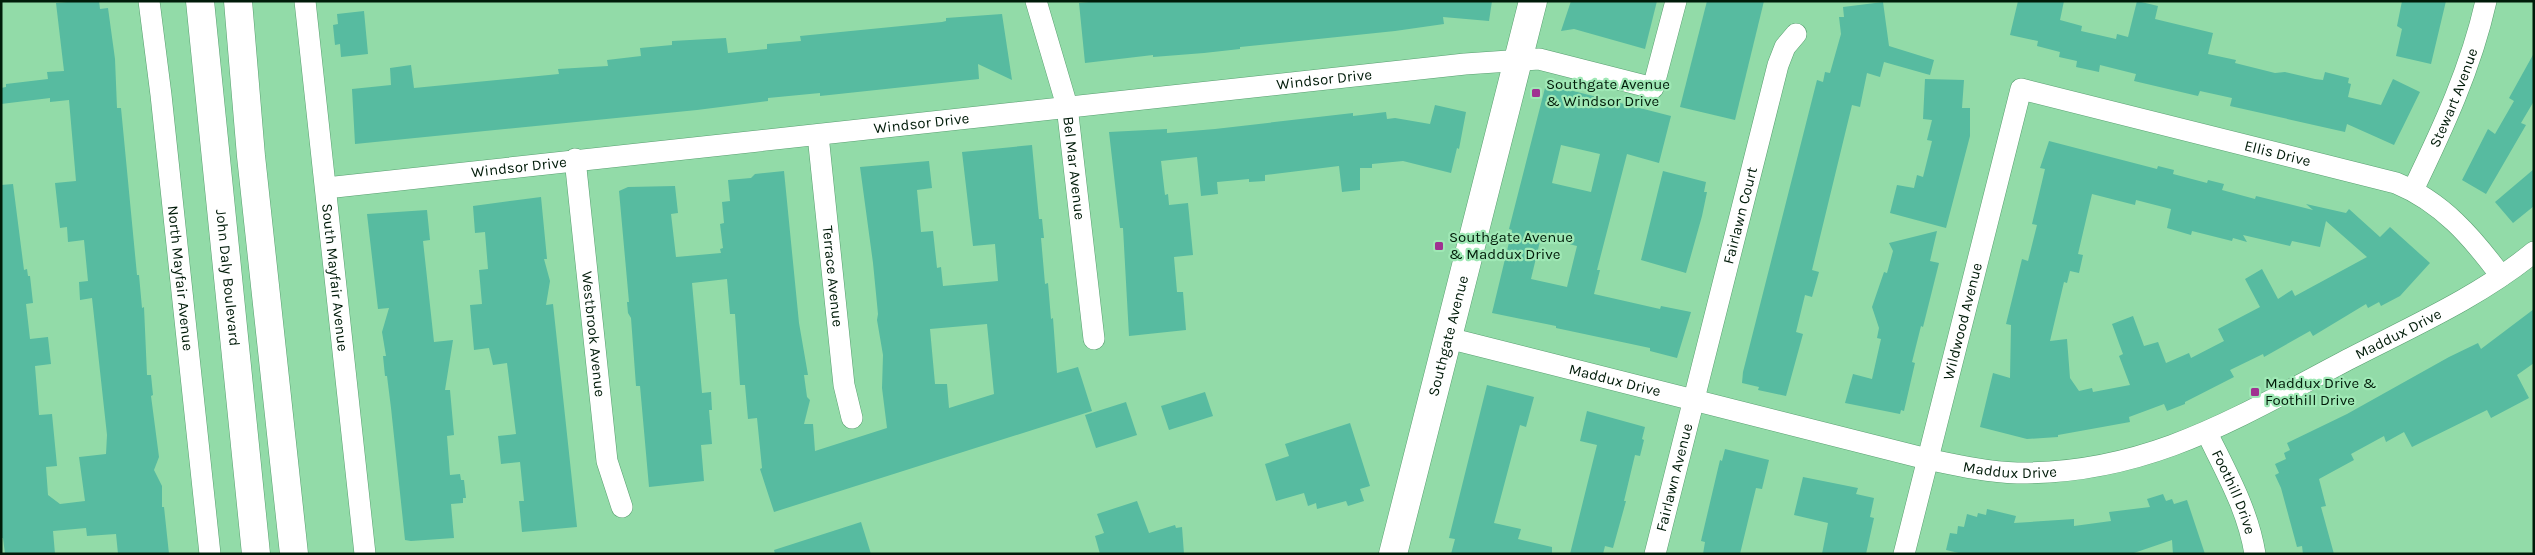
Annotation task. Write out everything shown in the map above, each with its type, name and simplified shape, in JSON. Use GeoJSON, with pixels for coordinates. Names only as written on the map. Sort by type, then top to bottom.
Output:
{"type":"FeatureCollection","features":[{"type":"Feature","properties":{"kind":"main road","name":"John Daly Boulevard"},"geometry":{"type":"LineString","coordinates":[[200,1],[256,554]]}},
{"type":"Feature","properties":{"kind":"main road"},"geometry":{"type":"LineString","coordinates":[[238,1],[251,156],[294,554]]}},
{"type":"Feature","properties":{"kind":"main road","name":"Southgate Avenue"},"geometry":{"type":"LineString","coordinates":[[1393,554],[1533,1]]}},
{"type":"Feature","properties":{"kind":"street","name":"North Mayfair Avenue"},"geometry":{"type":"LineString","coordinates":[[148,1],[162,105],[210,554]]}},
{"type":"Feature","properties":{"kind":"street","name":"South Mayfair Avenue"},"geometry":{"type":"LineString","coordinates":[[305,1],[365,554]]}},
{"type":"Feature","properties":{"kind":"street","name":"Bel Mar Avenue"},"geometry":{"type":"LineString","coordinates":[[1036,1],[1067,106],[1094,339]]}},
{"type":"Feature","properties":{"kind":"street","name":"Windsor Drive"},"geometry":{"type":"LineString","coordinates":[[326,188],[575,159],[818,135],[1067,106],[1465,64],[1517,62],[1539,59],[1653,88],[1676,1]]}},
{"type":"Feature","properties":{"kind":"street","name":"Stewart Avenue"},"geometry":{"type":"LineString","coordinates":[[2413,190],[2458,95],[2470,61],[2486,1]]}},
{"type":"Feature","properties":{"kind":"street","name":"Fairlawn Court"},"geometry":{"type":"LineString","coordinates":[[1694,402],[1778,65],[1785,47],[1796,34]]}},
{"type":"Feature","properties":{"kind":"street","name":"Ellis Drive"},"geometry":{"type":"LineString","coordinates":[[2020,89],[2377,176],[2413,190],[2437,205],[2460,225],[2500,276]]}},
{"type":"Feature","properties":{"kind":"street","name":"Wildwood Avenue"},"geometry":{"type":"LineString","coordinates":[[1904,554],[2020,89]]}},
{"type":"Feature","properties":{"kind":"street","name":"Terrace Avenue"},"geometry":{"type":"LineString","coordinates":[[818,135],[844,385],[852,418]]}},
{"type":"Feature","properties":{"kind":"street","name":"Westbrook Avenue"},"geometry":{"type":"LineString","coordinates":[[575,159],[607,461],[622,507]]}},
{"type":"Feature","properties":{"kind":"street","name":"Maddux Drive"},"geometry":{"type":"LineString","coordinates":[[1448,338],[1694,402],[1927,459],[1973,468],[2014,473],[2054,472],[2131,460],[2207,433],[2438,314],[2500,276],[2534,252]]}},
{"type":"Feature","properties":{"kind":"street","name":"Fairlawn Avenue"},"geometry":{"type":"LineString","coordinates":[[1655,554],[1694,402]]}},
{"type":"Feature","properties":{"kind":"street","name":"Foothill Drive"},"geometry":{"type":"LineString","coordinates":[[2207,433],[2237,494],[2247,521],[2255,554]]}},
{"type":"Feature","properties":{"kind":"building"},"geometry":{"type":"Polygon","coordinates":[[[99,1],[100,9],[108,8],[115,59],[117,108],[121,108],[137,275],[139,275],[142,308],[144,307],[147,375],[151,375],[153,395],[151,396],[159,457],[154,470],[162,486],[162,507],[164,507],[169,554],[118,554],[116,534],[87,536],[86,528],[53,531],[55,554],[5,554],[3,538],[1,538],[1,185],[13,184],[24,270],[27,269],[28,276],[30,276],[33,303],[26,304],[30,339],[48,337],[51,364],[35,366],[39,415],[52,414],[57,466],[46,467],[48,495],[60,504],[85,501],[79,457],[106,454],[107,435],[92,298],[80,300],[79,282],[88,281],[84,240],[68,242],[67,227],[60,228],[55,183],[76,181],[69,100],[50,102],[50,98],[1,104],[1,88],[6,87],[6,84],[48,79],[47,72],[64,71],[56,3],[99,1]]]}},
{"type":"Feature","properties":{"kind":"building"},"geometry":{"type":"Polygon","coordinates":[[[1099,1],[1492,1],[1489,21],[1443,17],[1444,24],[1395,31],[1240,47],[1240,49],[1204,53],[1153,57],[1153,55],[1085,63],[1079,3],[1099,1]]]}},
{"type":"Feature","properties":{"kind":"building"},"geometry":{"type":"Polygon","coordinates":[[[1571,1],[1657,1],[1645,49],[1574,29],[1561,31],[1571,1]]]}},
{"type":"Feature","properties":{"kind":"building"},"geometry":{"type":"Polygon","coordinates":[[[1707,1],[1764,1],[1735,120],[1680,107],[1707,1]]]}},
{"type":"Feature","properties":{"kind":"building"},"geometry":{"type":"Polygon","coordinates":[[[2018,1],[2064,1],[2060,20],[2082,26],[2081,31],[2116,39],[2117,34],[2128,37],[2137,1],[2158,6],[2155,19],[2213,33],[2208,54],[2236,60],[2235,63],[2275,73],[2285,72],[2315,79],[2323,80],[2325,72],[2349,78],[2348,83],[2351,84],[2348,97],[2381,105],[2393,79],[2420,92],[2394,145],[2347,124],[2345,132],[2230,106],[2232,98],[2200,91],[2198,96],[2134,81],[2136,74],[2100,65],[2099,72],[2076,67],[2077,61],[2059,57],[2060,52],[2037,46],[2038,41],[2010,35],[2018,1]]]}},
{"type":"Feature","properties":{"kind":"building"},"geometry":{"type":"Polygon","coordinates":[[[2402,1],[2446,1],[2431,64],[2396,56],[2402,29],[2397,26],[2402,1]]]}},
{"type":"Feature","properties":{"kind":"building"},"geometry":{"type":"Polygon","coordinates":[[[1883,2],[1889,46],[1934,60],[1930,75],[1884,62],[1880,77],[1867,73],[1860,107],[1852,105],[1812,270],[1819,272],[1812,297],[1805,295],[1796,332],[1803,334],[1786,396],[1758,390],[1759,387],[1742,383],[1743,372],[1817,80],[1823,82],[1825,72],[1830,73],[1841,34],[1839,17],[1844,17],[1843,7],[1883,2]]]}},
{"type":"Feature","properties":{"kind":"building"},"geometry":{"type":"Polygon","coordinates":[[[364,11],[368,54],[341,57],[340,44],[335,45],[333,25],[338,24],[337,14],[364,11]]]}},
{"type":"Feature","properties":{"kind":"building"},"geometry":{"type":"Polygon","coordinates":[[[1002,14],[1012,80],[978,64],[979,79],[820,96],[820,93],[768,98],[768,101],[697,110],[355,144],[352,89],[391,85],[390,68],[411,65],[414,88],[559,74],[558,69],[608,66],[607,60],[641,56],[640,48],[672,45],[672,41],[726,38],[728,53],[767,49],[767,44],[801,41],[800,36],[942,22],[946,21],[946,18],[1002,14]]]}},
{"type":"Feature","properties":{"kind":"building"},"geometry":{"type":"Polygon","coordinates":[[[2534,53],[2534,101],[2521,123],[2526,125],[2486,194],[2462,180],[2488,129],[2495,134],[2514,101],[2509,98],[2534,53]]]}},
{"type":"Feature","properties":{"kind":"building"},"geometry":{"type":"Polygon","coordinates":[[[1925,79],[1964,80],[1962,108],[1970,108],[1970,136],[1946,228],[1890,213],[1897,185],[1914,188],[1917,175],[1923,177],[1932,141],[1927,140],[1932,120],[1923,119],[1925,79]]]}},
{"type":"Feature","properties":{"kind":"building"},"geometry":{"type":"Polygon","coordinates":[[[1546,84],[1671,116],[1659,163],[1627,154],[1597,270],[1600,270],[1594,294],[1660,309],[1661,306],[1691,312],[1677,358],[1650,351],[1650,348],[1492,313],[1512,230],[1509,229],[1546,84]],[[1561,145],[1552,183],[1591,192],[1600,154],[1561,145]],[[1541,237],[1531,279],[1567,287],[1577,246],[1541,237]]]}},
{"type":"Feature","properties":{"kind":"building"},"geometry":{"type":"Polygon","coordinates":[[[1435,105],[1466,112],[1459,149],[1457,148],[1451,173],[1403,161],[1372,164],[1372,168],[1360,168],[1360,190],[1342,192],[1339,166],[1265,175],[1265,181],[1249,182],[1249,179],[1217,182],[1218,194],[1201,196],[1197,157],[1161,161],[1165,195],[1168,194],[1169,205],[1188,203],[1193,255],[1174,257],[1177,292],[1183,292],[1186,330],[1129,336],[1123,228],[1120,228],[1109,132],[1167,129],[1167,133],[1353,113],[1353,116],[1386,112],[1387,119],[1395,118],[1430,124],[1435,105]]]}},
{"type":"Feature","properties":{"kind":"building"},"geometry":{"type":"Polygon","coordinates":[[[2049,141],[2157,169],[2158,166],[2174,170],[2173,174],[2207,183],[2208,180],[2224,184],[2222,190],[2255,199],[2256,196],[2313,210],[2306,204],[2346,213],[2349,209],[2380,237],[2390,227],[2430,263],[2400,296],[2381,306],[2379,302],[2368,308],[2366,304],[2313,336],[2310,331],[2264,357],[2263,354],[2230,370],[2234,377],[2185,402],[2185,404],[2167,411],[2164,404],[2129,417],[2130,422],[2058,435],[2058,437],[2027,439],[1980,427],[1993,373],[2010,378],[2011,325],[2006,324],[2022,259],[2028,261],[2037,225],[2032,224],[2045,169],[2040,168],[2049,141]],[[2092,194],[2078,254],[2083,255],[2079,273],[2070,271],[2067,283],[2064,282],[2050,341],[2067,339],[2070,378],[2079,391],[2092,388],[2093,392],[2130,385],[2119,356],[2123,354],[2112,324],[2133,316],[2144,346],[2158,342],[2166,363],[2189,353],[2191,358],[2224,341],[2218,329],[2260,307],[2245,279],[2262,269],[2278,299],[2292,290],[2295,296],[2367,257],[2326,221],[2320,247],[2292,241],[2290,246],[2243,235],[2247,242],[2233,238],[2232,241],[2192,231],[2191,235],[2167,228],[2171,209],[2136,200],[2135,205],[2092,194]]]}},
{"type":"Feature","properties":{"kind":"building"},"geometry":{"type":"Polygon","coordinates":[[[1032,145],[1039,219],[1042,219],[1044,238],[1041,238],[1045,284],[1048,283],[1051,319],[1053,318],[1057,373],[1078,367],[1092,411],[774,512],[760,469],[762,468],[757,418],[748,419],[745,385],[740,385],[735,314],[730,314],[727,279],[692,283],[702,393],[711,392],[712,410],[709,410],[712,444],[701,445],[704,481],[649,487],[640,386],[636,386],[631,318],[628,313],[627,302],[629,302],[619,191],[628,187],[675,186],[678,213],[671,214],[676,257],[721,253],[720,249],[723,248],[720,224],[724,223],[722,202],[730,201],[728,180],[751,178],[755,174],[784,171],[799,323],[808,375],[804,375],[807,397],[810,400],[804,424],[813,424],[815,451],[887,428],[882,388],[883,355],[877,320],[873,263],[860,167],[929,161],[932,188],[917,190],[921,232],[933,231],[937,268],[941,267],[943,286],[998,281],[995,244],[973,246],[962,152],[1032,145]],[[987,324],[930,329],[935,384],[947,384],[949,408],[994,394],[987,324]]]}},
{"type":"Feature","properties":{"kind":"building"},"geometry":{"type":"Polygon","coordinates":[[[2534,169],[2534,206],[2513,223],[2495,202],[2534,169]]]}},
{"type":"Feature","properties":{"kind":"building"},"geometry":{"type":"Polygon","coordinates":[[[1663,171],[1706,182],[1704,192],[1707,192],[1702,216],[1686,273],[1641,260],[1663,171]]]}},
{"type":"Feature","properties":{"kind":"building"},"geometry":{"type":"Polygon","coordinates":[[[541,197],[547,259],[544,259],[550,281],[546,305],[553,304],[577,527],[522,532],[519,501],[524,501],[520,462],[501,464],[498,436],[516,434],[507,363],[493,365],[489,348],[474,350],[470,305],[482,304],[479,270],[488,269],[485,232],[475,233],[473,206],[541,197]]]}},
{"type":"Feature","properties":{"kind":"building"},"geometry":{"type":"Polygon","coordinates":[[[427,210],[430,240],[423,241],[434,342],[453,340],[445,390],[450,390],[454,435],[447,436],[450,475],[460,474],[461,480],[464,480],[466,498],[463,498],[463,503],[451,504],[454,538],[411,541],[405,540],[391,408],[383,356],[386,356],[382,332],[389,308],[378,309],[367,214],[427,210]]]}},
{"type":"Feature","properties":{"kind":"building"},"geometry":{"type":"Polygon","coordinates":[[[1937,231],[1930,261],[1939,263],[1912,362],[1915,363],[1904,411],[1901,410],[1900,414],[1845,403],[1853,374],[1872,379],[1881,339],[1877,338],[1879,328],[1872,307],[1884,272],[1887,273],[1893,251],[1889,243],[1937,231]]]}},
{"type":"Feature","properties":{"kind":"building"},"geometry":{"type":"Polygon","coordinates":[[[2534,309],[2534,363],[2517,375],[2529,398],[2491,418],[2487,410],[2412,447],[2404,432],[2386,442],[2384,436],[2351,454],[2354,460],[2319,479],[2326,506],[2321,507],[2334,554],[2303,554],[2302,546],[2297,547],[2281,488],[2275,475],[2279,473],[2275,464],[2286,459],[2284,453],[2290,450],[2287,443],[2347,414],[2449,357],[2478,343],[2481,349],[2534,309]]]}},
{"type":"Feature","properties":{"kind":"building"},"geometry":{"type":"Polygon","coordinates":[[[1487,385],[1534,397],[1526,427],[1520,425],[1494,523],[1521,529],[1518,539],[1552,547],[1552,554],[1451,554],[1455,539],[1449,538],[1487,385]]]}},
{"type":"Feature","properties":{"kind":"building"},"geometry":{"type":"Polygon","coordinates":[[[1205,392],[1213,416],[1169,430],[1161,406],[1205,392]]]}},
{"type":"Feature","properties":{"kind":"building"},"geometry":{"type":"Polygon","coordinates":[[[1126,402],[1137,435],[1096,448],[1085,415],[1126,402]]]}},
{"type":"Feature","properties":{"kind":"building"},"geometry":{"type":"Polygon","coordinates":[[[1587,411],[1645,427],[1642,439],[1644,440],[1640,456],[1635,455],[1624,501],[1626,501],[1613,548],[1605,546],[1603,554],[1570,554],[1597,445],[1580,441],[1587,411]]]}},
{"type":"Feature","properties":{"kind":"building"},"geometry":{"type":"Polygon","coordinates":[[[1350,423],[1370,486],[1360,489],[1364,501],[1348,506],[1346,501],[1317,509],[1316,503],[1308,506],[1304,493],[1276,501],[1265,464],[1289,456],[1285,444],[1350,423]]]}},
{"type":"Feature","properties":{"kind":"building"},"geometry":{"type":"Polygon","coordinates":[[[1725,449],[1769,460],[1762,489],[1756,488],[1740,554],[1703,554],[1705,542],[1701,541],[1720,460],[1722,461],[1725,449]]]}},
{"type":"Feature","properties":{"kind":"building"},"geometry":{"type":"Polygon","coordinates":[[[1803,477],[1858,488],[1856,494],[1874,498],[1870,517],[1874,518],[1866,554],[1822,554],[1828,523],[1794,515],[1803,477]]]}},
{"type":"Feature","properties":{"kind":"building"},"geometry":{"type":"Polygon","coordinates":[[[2163,494],[2166,501],[2172,499],[2174,504],[2187,500],[2205,554],[2173,554],[2172,540],[2131,554],[1963,554],[1946,550],[1950,533],[1957,534],[1958,526],[1964,527],[1967,514],[1977,517],[1978,513],[1986,515],[1987,509],[2016,516],[2014,523],[2074,519],[2074,526],[2111,521],[2109,512],[2150,507],[2147,499],[2163,494]]]}},
{"type":"Feature","properties":{"kind":"building"},"geometry":{"type":"Polygon","coordinates":[[[1137,501],[1149,533],[1175,525],[1176,528],[1182,527],[1184,554],[1100,554],[1095,536],[1104,533],[1097,514],[1137,501]]]}},
{"type":"Feature","properties":{"kind":"building"},"geometry":{"type":"Polygon","coordinates":[[[861,522],[871,554],[775,554],[774,550],[861,522]]]}},
{"type":"Feature","properties":{"kind":"place","name":"Southgate Avenue & Windsor Drive"},"geometry":{"type":"Point","coordinates":[1536,93]}},
{"type":"Feature","properties":{"kind":"place","name":"Southgate Avenue & Maddux Drive"},"geometry":{"type":"Point","coordinates":[1439,246]}},
{"type":"Feature","properties":{"kind":"place","name":"Maddux Drive & Foothill Drive"},"geometry":{"type":"Point","coordinates":[2255,392]}}]}
